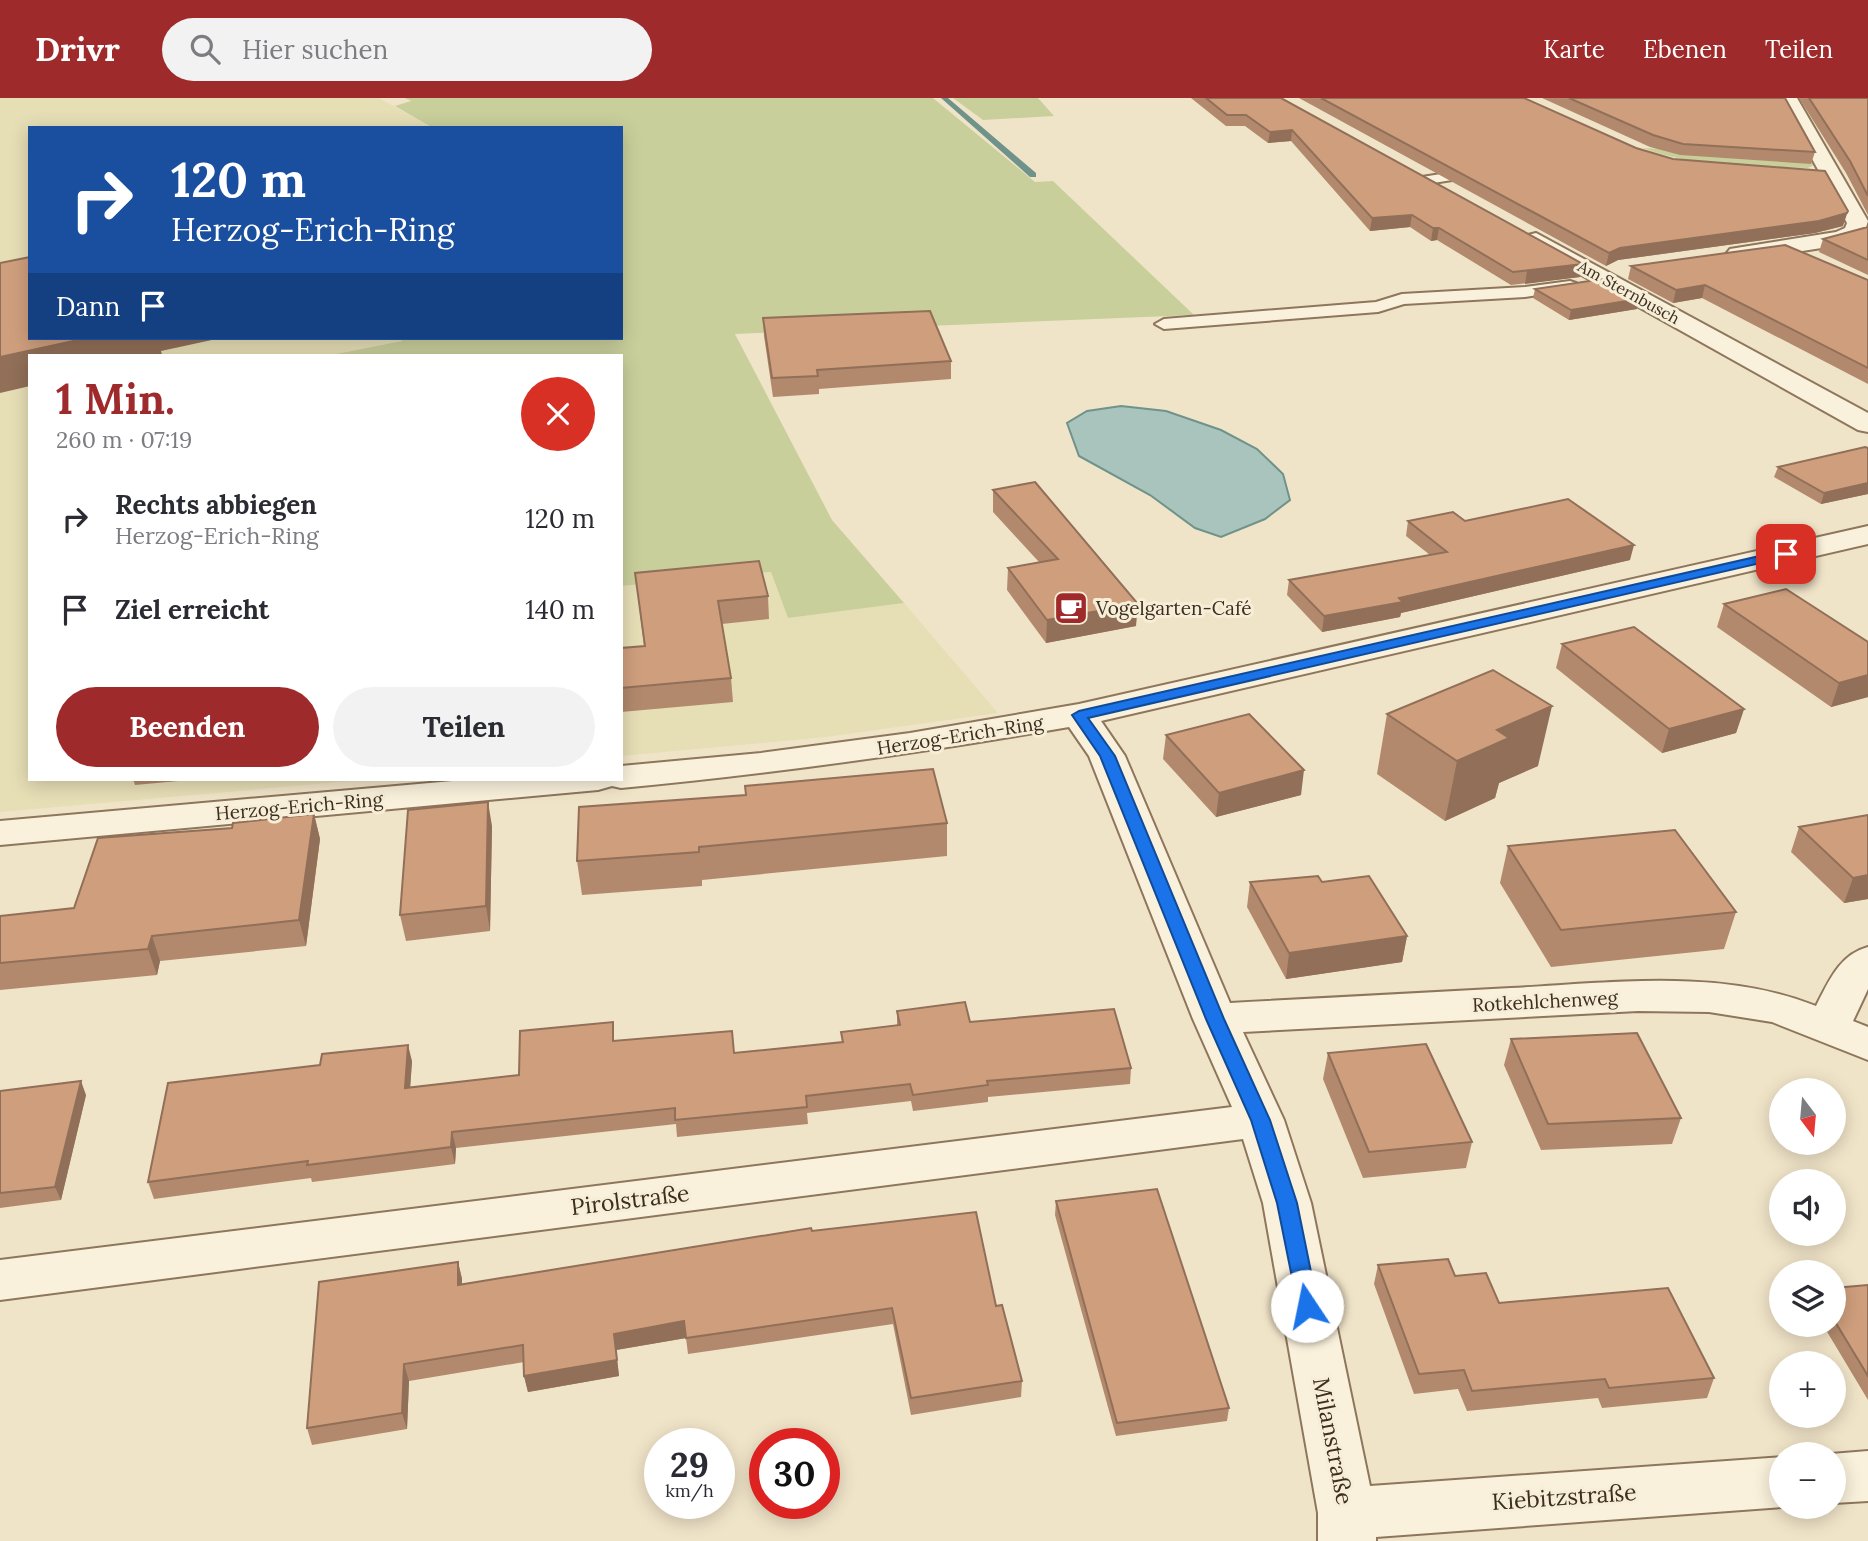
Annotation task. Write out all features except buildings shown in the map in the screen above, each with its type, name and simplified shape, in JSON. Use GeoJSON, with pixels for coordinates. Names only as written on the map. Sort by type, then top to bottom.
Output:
{"type":"FeatureCollection","features":[{"type":"Feature","properties":{"kind":"street"},"geometry":{"type":"LineString","coordinates":[[1722,256],[1787,248],[1841,238],[1855,232],[1858,222],[1788,98]]}},
{"type":"Feature","properties":{"kind":"street"},"geometry":{"type":"LineString","coordinates":[[1425,172],[1466,194]]}},
{"type":"Feature","properties":{"kind":"street"},"geometry":{"type":"LineString","coordinates":[[1806,173],[1833,174]]}},
{"type":"Feature","properties":{"kind":"street","name":"Am Sternbusch"},"geometry":{"type":"LineString","coordinates":[[1525,227],[1620,273],[1868,407]]}},
{"type":"Feature","properties":{"kind":"street"},"geometry":{"type":"LineString","coordinates":[[1787,248],[1822,264]]}},
{"type":"Feature","properties":{"kind":"street","name":"Am Sternbusch"},"geometry":{"type":"LineString","coordinates":[[1620,273],[1868,424]]}},
{"type":"Feature","properties":{"kind":"street","name":"Herzog-Erich-Ring"},"geometry":{"type":"LineString","coordinates":[[623,777],[775,762],[909,744],[1079,715],[1868,535]]}},
{"type":"Feature","properties":{"kind":"street","name":"Milanstraße"},"geometry":{"type":"LineString","coordinates":[[1079,715],[1107,756],[1215,1019],[1261,1120],[1287,1203],[1347,1527]]}},
{"type":"Feature","properties":{"kind":"street","name":"Herzog-Erich-Ring"},"geometry":{"type":"LineString","coordinates":[[0,833],[576,781]]}},
{"type":"Feature","properties":{"kind":"street"},"geometry":{"type":"LineString","coordinates":[[1828,1026],[1853,976],[1868,961]]}},
{"type":"Feature","properties":{"kind":"street","name":"Rotkehlchenweg"},"geometry":{"type":"LineString","coordinates":[[1215,1019],[1638,996],[1709,997],[1780,1008],[1868,1044]]}},
{"type":"Feature","properties":{"kind":"street","name":"Pirolstraße"},"geometry":{"type":"LineString","coordinates":[[0,1280],[1261,1120]]}},
{"type":"Feature","properties":{"kind":"street"},"geometry":{"type":"LineString","coordinates":[[1846,1477],[1868,1476]]}},
{"type":"Feature","properties":{"kind":"street","name":"Kiebitzstraße"},"geometry":{"type":"LineString","coordinates":[[1347,1527],[1769,1483]]}},
{"type":"Feature","properties":{"kind":"lane"},"geometry":{"type":"LineString","coordinates":[[1164,324],[1378,307],[1402,299],[1525,292],[1620,273]]}},
{"type":"Feature","properties":{"kind":"shaded area"},"geometry":{"type":"Polygon","coordinates":[[[0,98],[379,98],[429,126],[28,126],[28,340],[403,341],[336,354],[28,354],[28,781],[351,781],[0,812],[0,98]]]}},
{"type":"Feature","properties":{"kind":"shaded area"},"geometry":{"type":"Polygon","coordinates":[[[771,572],[788,618],[904,603],[998,713],[826,737],[623,756],[623,586],[771,572]]]}},
{"type":"Feature","properties":{"kind":"green space"},"geometry":{"type":"Polygon","coordinates":[[[405,98],[933,98],[1035,182],[1053,181],[1194,315],[735,334],[832,520],[904,603],[788,618],[771,572],[623,586],[623,354],[336,354],[401,340],[623,340],[623,126],[430,126],[395,106],[411,101],[405,98]]]}},
{"type":"Feature","properties":{"kind":"green space"},"geometry":{"type":"Polygon","coordinates":[[[953,98],[1038,98],[1054,116],[983,120],[953,98]]]}},
{"type":"Feature","properties":{"kind":"green space"},"geometry":{"type":"Polygon","coordinates":[[[1643,148],[1811,156],[1816,164],[1808,168],[1724,165],[1663,155],[1643,148]]]}},
{"type":"Feature","properties":{"kind":"water"},"geometry":{"type":"Polygon","coordinates":[[[1121,406],[1166,411],[1221,430],[1257,449],[1283,474],[1290,500],[1265,519],[1221,537],[1195,528],[1150,495],[1079,456],[1067,423],[1087,411],[1121,406]]]}},
{"type":"Feature","properties":{"kind":"waterway"},"geometry":{"type":"LineString","coordinates":[[944,98],[1033,175]]}},
{"type":"Feature","properties":{"kind":"place","name":"Vogelgarten-Café"},"geometry":{"type":"Point","coordinates":[1071,608]}},
{"type":"Feature","properties":{"kind":"route"},"geometry":{"type":"LineString","coordinates":[[1307,1306],[1287,1203],[1261,1120],[1215,1019],[1107,756],[1079,715],[1786,554]]}}]}
